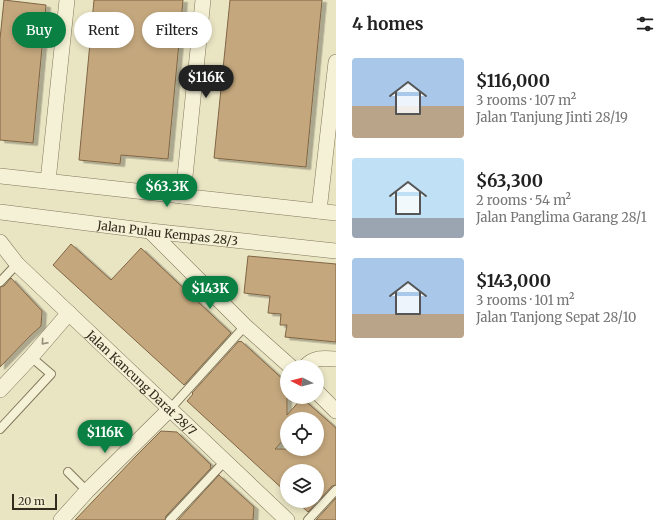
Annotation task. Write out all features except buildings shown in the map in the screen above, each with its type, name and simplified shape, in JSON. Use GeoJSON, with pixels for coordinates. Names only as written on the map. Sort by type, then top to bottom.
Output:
{"type":"FeatureCollection","features":[{"type":"Feature","properties":{"kind":"street"},"geometry":{"type":"LineString","coordinates":[[48,181],[67,0]]}},
{"type":"Feature","properties":{"kind":"street"},"geometry":{"type":"LineString","coordinates":[[183,196],[203,0]]}},
{"type":"Feature","properties":{"kind":"street"},"geometry":{"type":"LineString","coordinates":[[319,212],[336,62]]}},
{"type":"Feature","properties":{"kind":"street"},"geometry":{"type":"LineString","coordinates":[[0,176],[336,213]]}},
{"type":"Feature","properties":{"kind":"street","name":"Jalan Pulau Kempas 28/3"},"geometry":{"type":"LineString","coordinates":[[0,212],[150,231],[336,251]]}},
{"type":"Feature","properties":{"kind":"street"},"geometry":{"type":"LineString","coordinates":[[150,231],[245,326],[283,360]]}},
{"type":"Feature","properties":{"kind":"street","name":"Jalan Kancung Darat 28/7"},"geometry":{"type":"LineString","coordinates":[[0,242],[17,264],[225,462],[279,517]]}},
{"type":"Feature","properties":{"kind":"street"},"geometry":{"type":"LineString","coordinates":[[0,390],[69,313]]}},
{"type":"Feature","properties":{"kind":"street"},"geometry":{"type":"LineString","coordinates":[[315,360],[324,358],[336,359]]}},
{"type":"Feature","properties":{"kind":"street"},"geometry":{"type":"LineString","coordinates":[[324,399],[336,410]]}},
{"type":"Feature","properties":{"kind":"street"},"geometry":{"type":"LineString","coordinates":[[61,520],[170,409]]}},
{"type":"Feature","properties":{"kind":"lane"},"geometry":{"type":"LineString","coordinates":[[0,282],[17,264]]}},
{"type":"Feature","properties":{"kind":"lane"},"geometry":{"type":"LineString","coordinates":[[170,409],[245,326]]}},
{"type":"Feature","properties":{"kind":"lane"},"geometry":{"type":"LineString","coordinates":[[0,429],[51,374],[30,358]]}},
{"type":"Feature","properties":{"kind":"lane"},"geometry":{"type":"LineString","coordinates":[[170,520],[225,462]]}},
{"type":"Feature","properties":{"kind":"lane"},"geometry":{"type":"LineString","coordinates":[[68,472],[88,491]]}},
{"type":"Feature","properties":{"kind":"lane"},"geometry":{"type":"LineString","coordinates":[[308,520],[336,490]]}}]}
